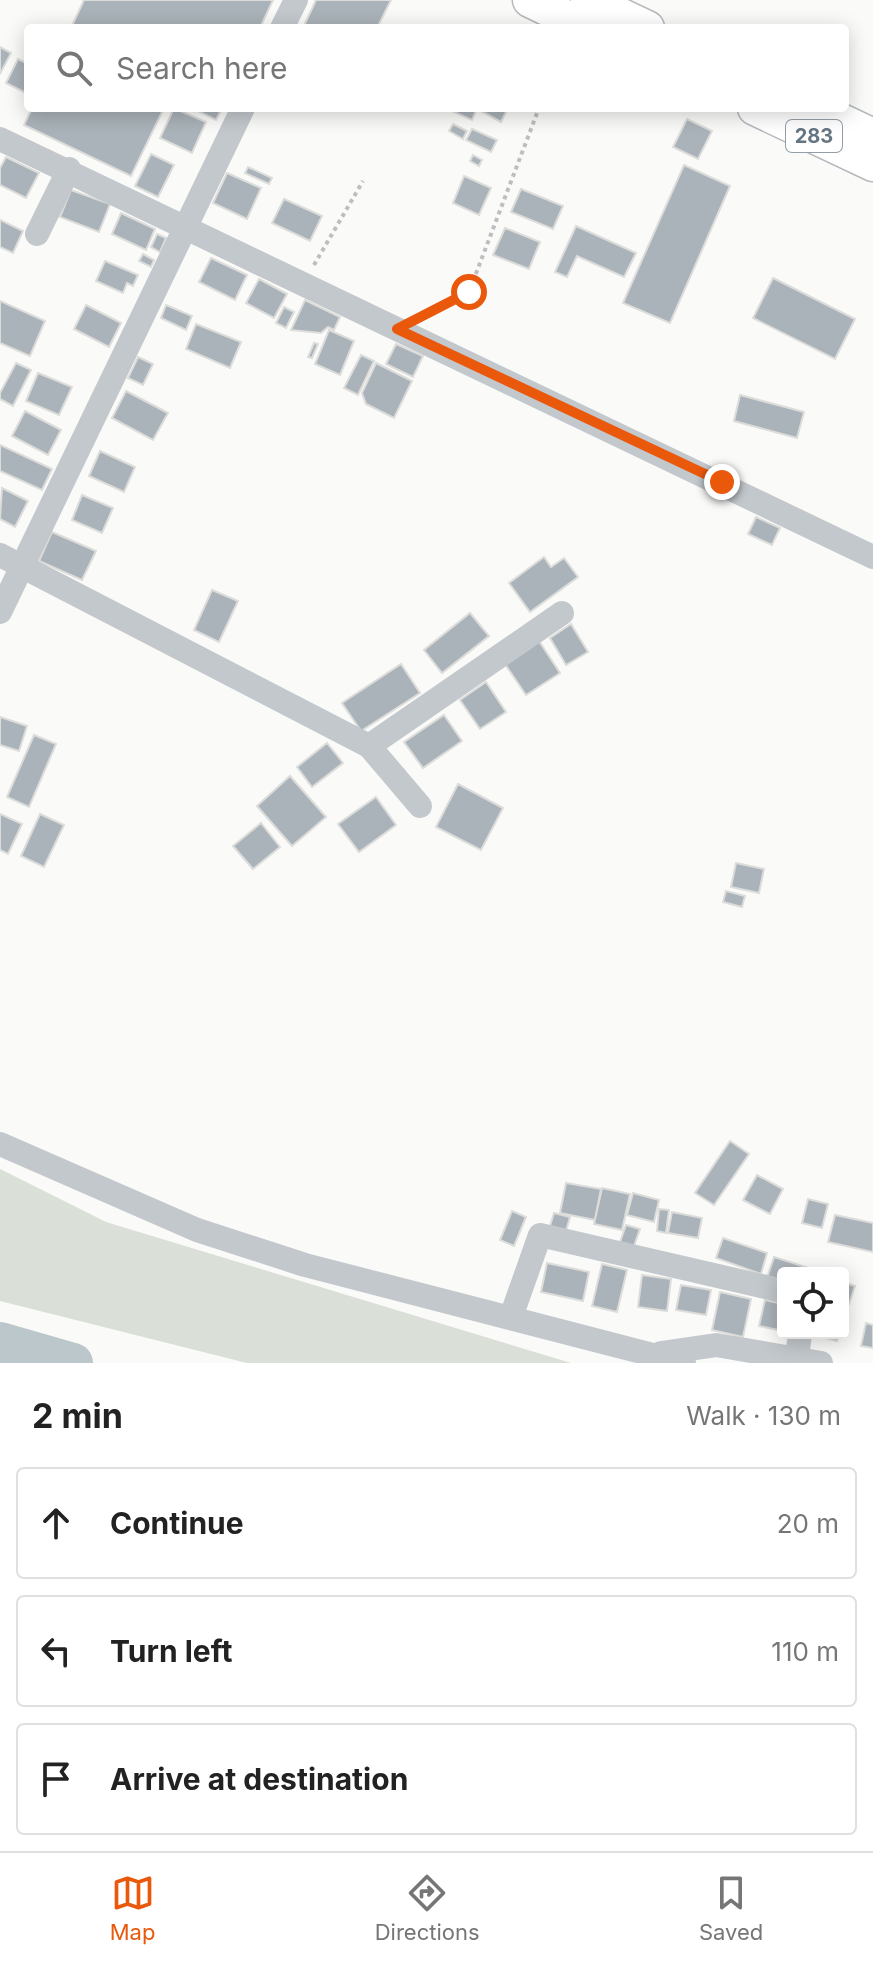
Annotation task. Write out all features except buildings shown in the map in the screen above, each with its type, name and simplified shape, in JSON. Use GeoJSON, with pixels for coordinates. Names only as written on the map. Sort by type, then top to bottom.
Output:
{"type":"FeatureCollection","features":[{"type":"Feature","properties":{"kind":"highway"},"geometry":{"type":"LineString","coordinates":[[530,0],[580,24]]}},
{"type":"Feature","properties":{"kind":"highway"},"geometry":{"type":"LineString","coordinates":[[588,0],[639,24]]}},
{"type":"Feature","properties":{"kind":"highway","name":"283"},"geometry":{"type":"LineString","coordinates":[[763,112],[873,164]]}},
{"type":"Feature","properties":{"kind":"highway","name":"283"},"geometry":{"type":"LineString","coordinates":[[822,112],[873,136]]}},
{"type":"Feature","properties":{"kind":"street"},"geometry":{"type":"LineString","coordinates":[[284,24],[296,0]]}},
{"type":"Feature","properties":{"kind":"street"},"geometry":{"type":"LineString","coordinates":[[0,612],[241,112]]}},
{"type":"Feature","properties":{"kind":"street"},"geometry":{"type":"LineString","coordinates":[[0,139],[69,169],[184,228],[873,557]]}},
{"type":"Feature","properties":{"kind":"street"},"geometry":{"type":"LineString","coordinates":[[37,234],[69,169]]}},
{"type":"Feature","properties":{"kind":"street"},"geometry":{"type":"LineString","coordinates":[[0,555],[369,746],[420,806]]}},
{"type":"Feature","properties":{"kind":"street"},"geometry":{"type":"LineString","coordinates":[[369,746],[562,613]]}},
{"type":"Feature","properties":{"kind":"street"},"geometry":{"type":"LineString","coordinates":[[0,1144],[197,1230],[305,1265],[684,1363]]}},
{"type":"Feature","properties":{"kind":"street"},"geometry":{"type":"LineString","coordinates":[[511,1317],[540,1235],[777,1290]]}},
{"type":"Feature","properties":{"kind":"street"},"geometry":{"type":"LineString","coordinates":[[658,1354],[716,1345],[809,1361],[802,1339]]}},
{"type":"Feature","properties":{"kind":"path"},"geometry":{"type":"LineString","coordinates":[[397,329],[469,292],[537,112]]}},
{"type":"Feature","properties":{"kind":"path"},"geometry":{"type":"LineString","coordinates":[[303,285],[363,181]]}},
{"type":"Feature","properties":{"kind":"shaded area"},"geometry":{"type":"Polygon","coordinates":[[[0,1169],[106,1222],[571,1363],[247,1363],[0,1301],[0,1169]]]}},
{"type":"Feature","properties":{"kind":"waterway"},"geometry":{"type":"LineString","coordinates":[[0,1342],[73,1363]]}},
{"type":"Feature","properties":{"kind":"route"},"geometry":{"type":"LineString","coordinates":[[469,292],[397,329],[722,482]]}}]}
